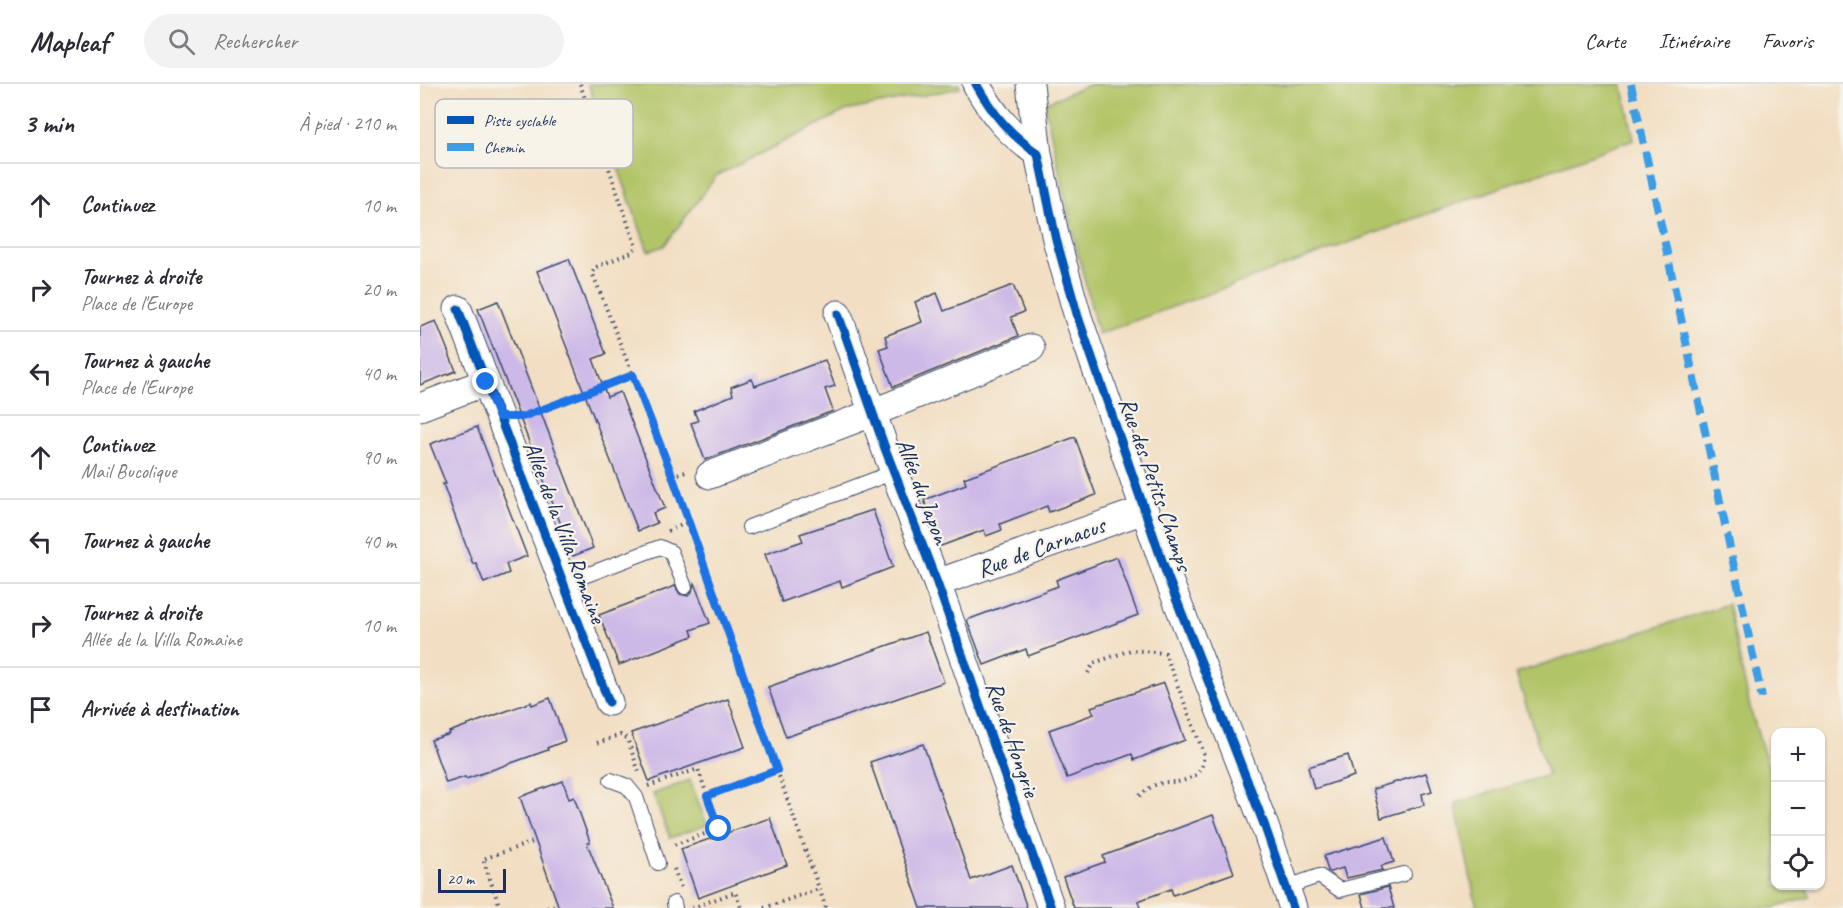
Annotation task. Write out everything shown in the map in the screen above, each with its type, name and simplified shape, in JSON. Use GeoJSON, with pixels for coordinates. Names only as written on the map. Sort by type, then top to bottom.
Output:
{"type":"FeatureCollection","features":[{"type":"Feature","properties":{"kind":"street"},"geometry":{"type":"LineString","coordinates":[[976,84],[989,108],[1015,138],[1038,154]]}},
{"type":"Feature","properties":{"kind":"street","name":"Rue des Petits Champs"},"geometry":{"type":"LineString","coordinates":[[1030,84],[1038,154],[1056,239],[1078,316],[1168,578],[1264,824],[1290,898]]}},
{"type":"Feature","properties":{"kind":"street","name":"Allée de la Villa Romaine"},"geometry":{"type":"LineString","coordinates":[[458,309],[609,702]]}},
{"type":"Feature","properties":{"kind":"street","name":"Allée du Japon"},"geometry":{"type":"LineString","coordinates":[[838,314],[872,413],[937,583]]}},
{"type":"Feature","properties":{"kind":"street","name":"Allée du Japon"},"geometry":{"type":"LineString","coordinates":[[710,475],[872,413],[1031,348]]}},
{"type":"Feature","properties":{"kind":"street"},"geometry":{"type":"LineString","coordinates":[[420,407],[486,382]]}},
{"type":"Feature","properties":{"kind":"street","name":"Rue de Carnacus"},"geometry":{"type":"LineString","coordinates":[[937,583],[1144,510]]}},
{"type":"Feature","properties":{"kind":"street","name":"Rue de Hongrie"},"geometry":{"type":"LineString","coordinates":[[937,583],[1051,908]]}},
{"type":"Feature","properties":{"kind":"lane"},"geometry":{"type":"LineString","coordinates":[[749,527],[894,472]]}},
{"type":"Feature","properties":{"kind":"lane"},"geometry":{"type":"LineString","coordinates":[[563,584],[660,547],[671,552],[685,587]]}},
{"type":"Feature","properties":{"kind":"lane"},"geometry":{"type":"LineString","coordinates":[[611,780],[627,786],[636,797],[658,863]]}},
{"type":"Feature","properties":{"kind":"lane"},"geometry":{"type":"LineString","coordinates":[[1290,898],[1319,876],[1340,890],[1404,874]]}},
{"type":"Feature","properties":{"kind":"path"},"geometry":{"type":"LineString","coordinates":[[580,84],[585,99]]}},
{"type":"Feature","properties":{"kind":"path"},"geometry":{"type":"LineString","coordinates":[[609,168],[636,247],[632,252],[596,267],[592,272],[672,475],[826,908]]}},
{"type":"Feature","properties":{"kind":"path"},"geometry":{"type":"LineString","coordinates":[[499,417],[522,417],[633,375]]}},
{"type":"Feature","properties":{"kind":"path"},"geometry":{"type":"LineString","coordinates":[[1088,673],[1094,663],[1131,650],[1165,653],[1203,751],[1204,760],[1201,769],[1192,777],[1181,781],[1161,783],[1146,789],[1138,797]]}},
{"type":"Feature","properties":{"kind":"path"},"geometry":{"type":"LineString","coordinates":[[645,788],[698,770],[719,829],[666,848]]}},
{"type":"Feature","properties":{"kind":"path"},"geometry":{"type":"LineString","coordinates":[[707,796],[777,770]]}},
{"type":"Feature","properties":{"kind":"path"},"geometry":{"type":"LineString","coordinates":[[500,908],[483,859],[536,841]]}},
{"type":"Feature","properties":{"kind":"path"},"geometry":{"type":"LineString","coordinates":[[764,908],[819,889]]}},
{"type":"Feature","properties":{"kind":"path"},"geometry":{"type":"LineString","coordinates":[[691,908],[735,892],[741,908]]}},
{"type":"Feature","properties":{"kind":"path"},"geometry":{"type":"LineString","coordinates":[[547,908],[558,904]]}},
{"type":"Feature","properties":{"kind":"green space"},"geometry":{"type":"Polygon","coordinates":[[[588,84],[959,84],[960,88],[845,111],[716,176],[664,246],[648,251],[618,168],[633,168],[633,99],[593,99],[588,84]]]}},
{"type":"Feature","properties":{"kind":"green space"},"geometry":{"type":"Polygon","coordinates":[[[1091,84],[1622,84],[1634,139],[1098,334],[1044,103],[1091,84]]]}},
{"type":"Feature","properties":{"kind":"green space"},"geometry":{"type":"Polygon","coordinates":[[[1728,604],[1750,708],[1771,776],[1771,890],[1807,890],[1810,897],[1774,908],[1477,908],[1455,803],[1548,775],[1516,673],[1728,604]]]}},
{"type":"Feature","properties":{"kind":"green space"},"geometry":{"type":"Polygon","coordinates":[[[690,780],[707,825],[670,838],[653,794],[690,780]]]}},
{"type":"Feature","properties":{"kind":"building"},"geometry":{"type":"Polygon","coordinates":[[[569,259],[606,354],[593,359],[607,397],[620,392],[665,508],[653,513],[657,523],[638,531],[537,271],[569,259]]]}},
{"type":"Feature","properties":{"kind":"building"},"geometry":{"type":"Polygon","coordinates":[[[1013,285],[1024,312],[1011,317],[1018,336],[893,387],[879,349],[888,346],[885,336],[922,322],[915,302],[937,293],[944,311],[1013,285]]]}},
{"type":"Feature","properties":{"kind":"building"},"geometry":{"type":"Polygon","coordinates":[[[498,301],[593,548],[573,556],[478,309],[498,301]]]}},
{"type":"Feature","properties":{"kind":"building"},"geometry":{"type":"Polygon","coordinates":[[[436,321],[456,371],[420,385],[420,327],[436,321]]]}},
{"type":"Feature","properties":{"kind":"building"},"geometry":{"type":"Polygon","coordinates":[[[825,360],[835,386],[825,389],[833,411],[705,460],[691,423],[698,421],[694,411],[733,395],[731,387],[752,379],[755,386],[825,360]]]}},
{"type":"Feature","properties":{"kind":"building"},"geometry":{"type":"Polygon","coordinates":[[[477,427],[527,556],[506,564],[509,573],[484,583],[476,563],[473,564],[430,444],[477,427]]]}},
{"type":"Feature","properties":{"kind":"building"},"geometry":{"type":"Polygon","coordinates":[[[1075,437],[1096,495],[1049,512],[1047,506],[1000,524],[1002,530],[986,536],[984,530],[941,546],[924,500],[966,484],[964,478],[1075,437]]]}},
{"type":"Feature","properties":{"kind":"building"},"geometry":{"type":"Polygon","coordinates":[[[873,510],[893,567],[842,587],[840,581],[782,602],[765,554],[803,541],[800,534],[873,510]]]}},
{"type":"Feature","properties":{"kind":"building"},"geometry":{"type":"Polygon","coordinates":[[[1117,557],[1138,615],[1028,656],[1026,649],[984,665],[967,620],[1058,586],[1056,580],[1117,557]]]}},
{"type":"Feature","properties":{"kind":"building"},"geometry":{"type":"Polygon","coordinates":[[[694,583],[710,623],[691,630],[693,636],[619,665],[599,615],[675,586],[680,594],[688,596],[692,592],[694,583]]]}},
{"type":"Feature","properties":{"kind":"building"},"geometry":{"type":"Polygon","coordinates":[[[926,632],[944,682],[786,737],[768,687],[926,632]]]}},
{"type":"Feature","properties":{"kind":"building"},"geometry":{"type":"Polygon","coordinates":[[[1164,683],[1185,740],[1134,760],[1132,754],[1067,778],[1049,730],[1094,714],[1091,707],[1164,683]]]}},
{"type":"Feature","properties":{"kind":"building"},"geometry":{"type":"Polygon","coordinates":[[[550,698],[565,741],[547,748],[548,750],[466,779],[465,777],[446,783],[431,740],[531,702],[532,705],[550,698]]]}},
{"type":"Feature","properties":{"kind":"building"},"geometry":{"type":"Polygon","coordinates":[[[728,699],[745,747],[649,781],[631,733],[728,699]]]}},
{"type":"Feature","properties":{"kind":"building"},"geometry":{"type":"Polygon","coordinates":[[[923,744],[971,880],[1012,865],[1027,908],[921,908],[870,762],[923,744]]]}},
{"type":"Feature","properties":{"kind":"building"},"geometry":{"type":"Polygon","coordinates":[[[1348,755],[1354,776],[1314,789],[1308,767],[1348,755]]]}},
{"type":"Feature","properties":{"kind":"building"},"geometry":{"type":"Polygon","coordinates":[[[1426,773],[1432,791],[1422,794],[1424,805],[1381,818],[1373,789],[1426,773]]]}},
{"type":"Feature","properties":{"kind":"building"},"geometry":{"type":"Polygon","coordinates":[[[563,781],[569,799],[574,797],[590,842],[587,843],[613,908],[559,908],[520,797],[563,781]]]}},
{"type":"Feature","properties":{"kind":"building"},"geometry":{"type":"Polygon","coordinates":[[[1213,815],[1234,873],[1173,895],[1171,889],[1138,901],[1140,908],[1074,908],[1063,877],[1105,862],[1103,856],[1213,815]]]}},
{"type":"Feature","properties":{"kind":"building"},"geometry":{"type":"Polygon","coordinates":[[[770,818],[787,865],[698,898],[681,849],[770,818]]]}},
{"type":"Feature","properties":{"kind":"building"},"geometry":{"type":"Polygon","coordinates":[[[1386,837],[1394,862],[1381,866],[1383,870],[1346,878],[1343,868],[1328,871],[1324,856],[1386,837]]]}},
{"type":"Feature","properties":{"kind":"building"},"geometry":{"type":"Polygon","coordinates":[[[1388,887],[1394,908],[1365,908],[1361,894],[1388,887]]]}},
{"type":"Feature","properties":{"kind":"marked path"},"geometry":{"type":"LineString","coordinates":[[1631,84],[1762,698]]}},
{"type":"Feature","properties":{"kind":"cycle path"},"geometry":{"type":"LineString","coordinates":[[976,84],[1002,123],[1038,154],[1056,239],[1078,317],[1168,578],[1264,824],[1293,908]]}},
{"type":"Feature","properties":{"kind":"cycle path"},"geometry":{"type":"LineString","coordinates":[[458,309],[609,702]]}},
{"type":"Feature","properties":{"kind":"cycle path"},"geometry":{"type":"LineString","coordinates":[[838,314],[886,451],[937,583],[1051,908]]}},
{"type":"Feature","properties":{"kind":"route"},"geometry":{"type":"LineString","coordinates":[[486,382],[499,417],[522,417],[633,375],[672,475],[777,770],[707,796],[719,829]]}}]}
